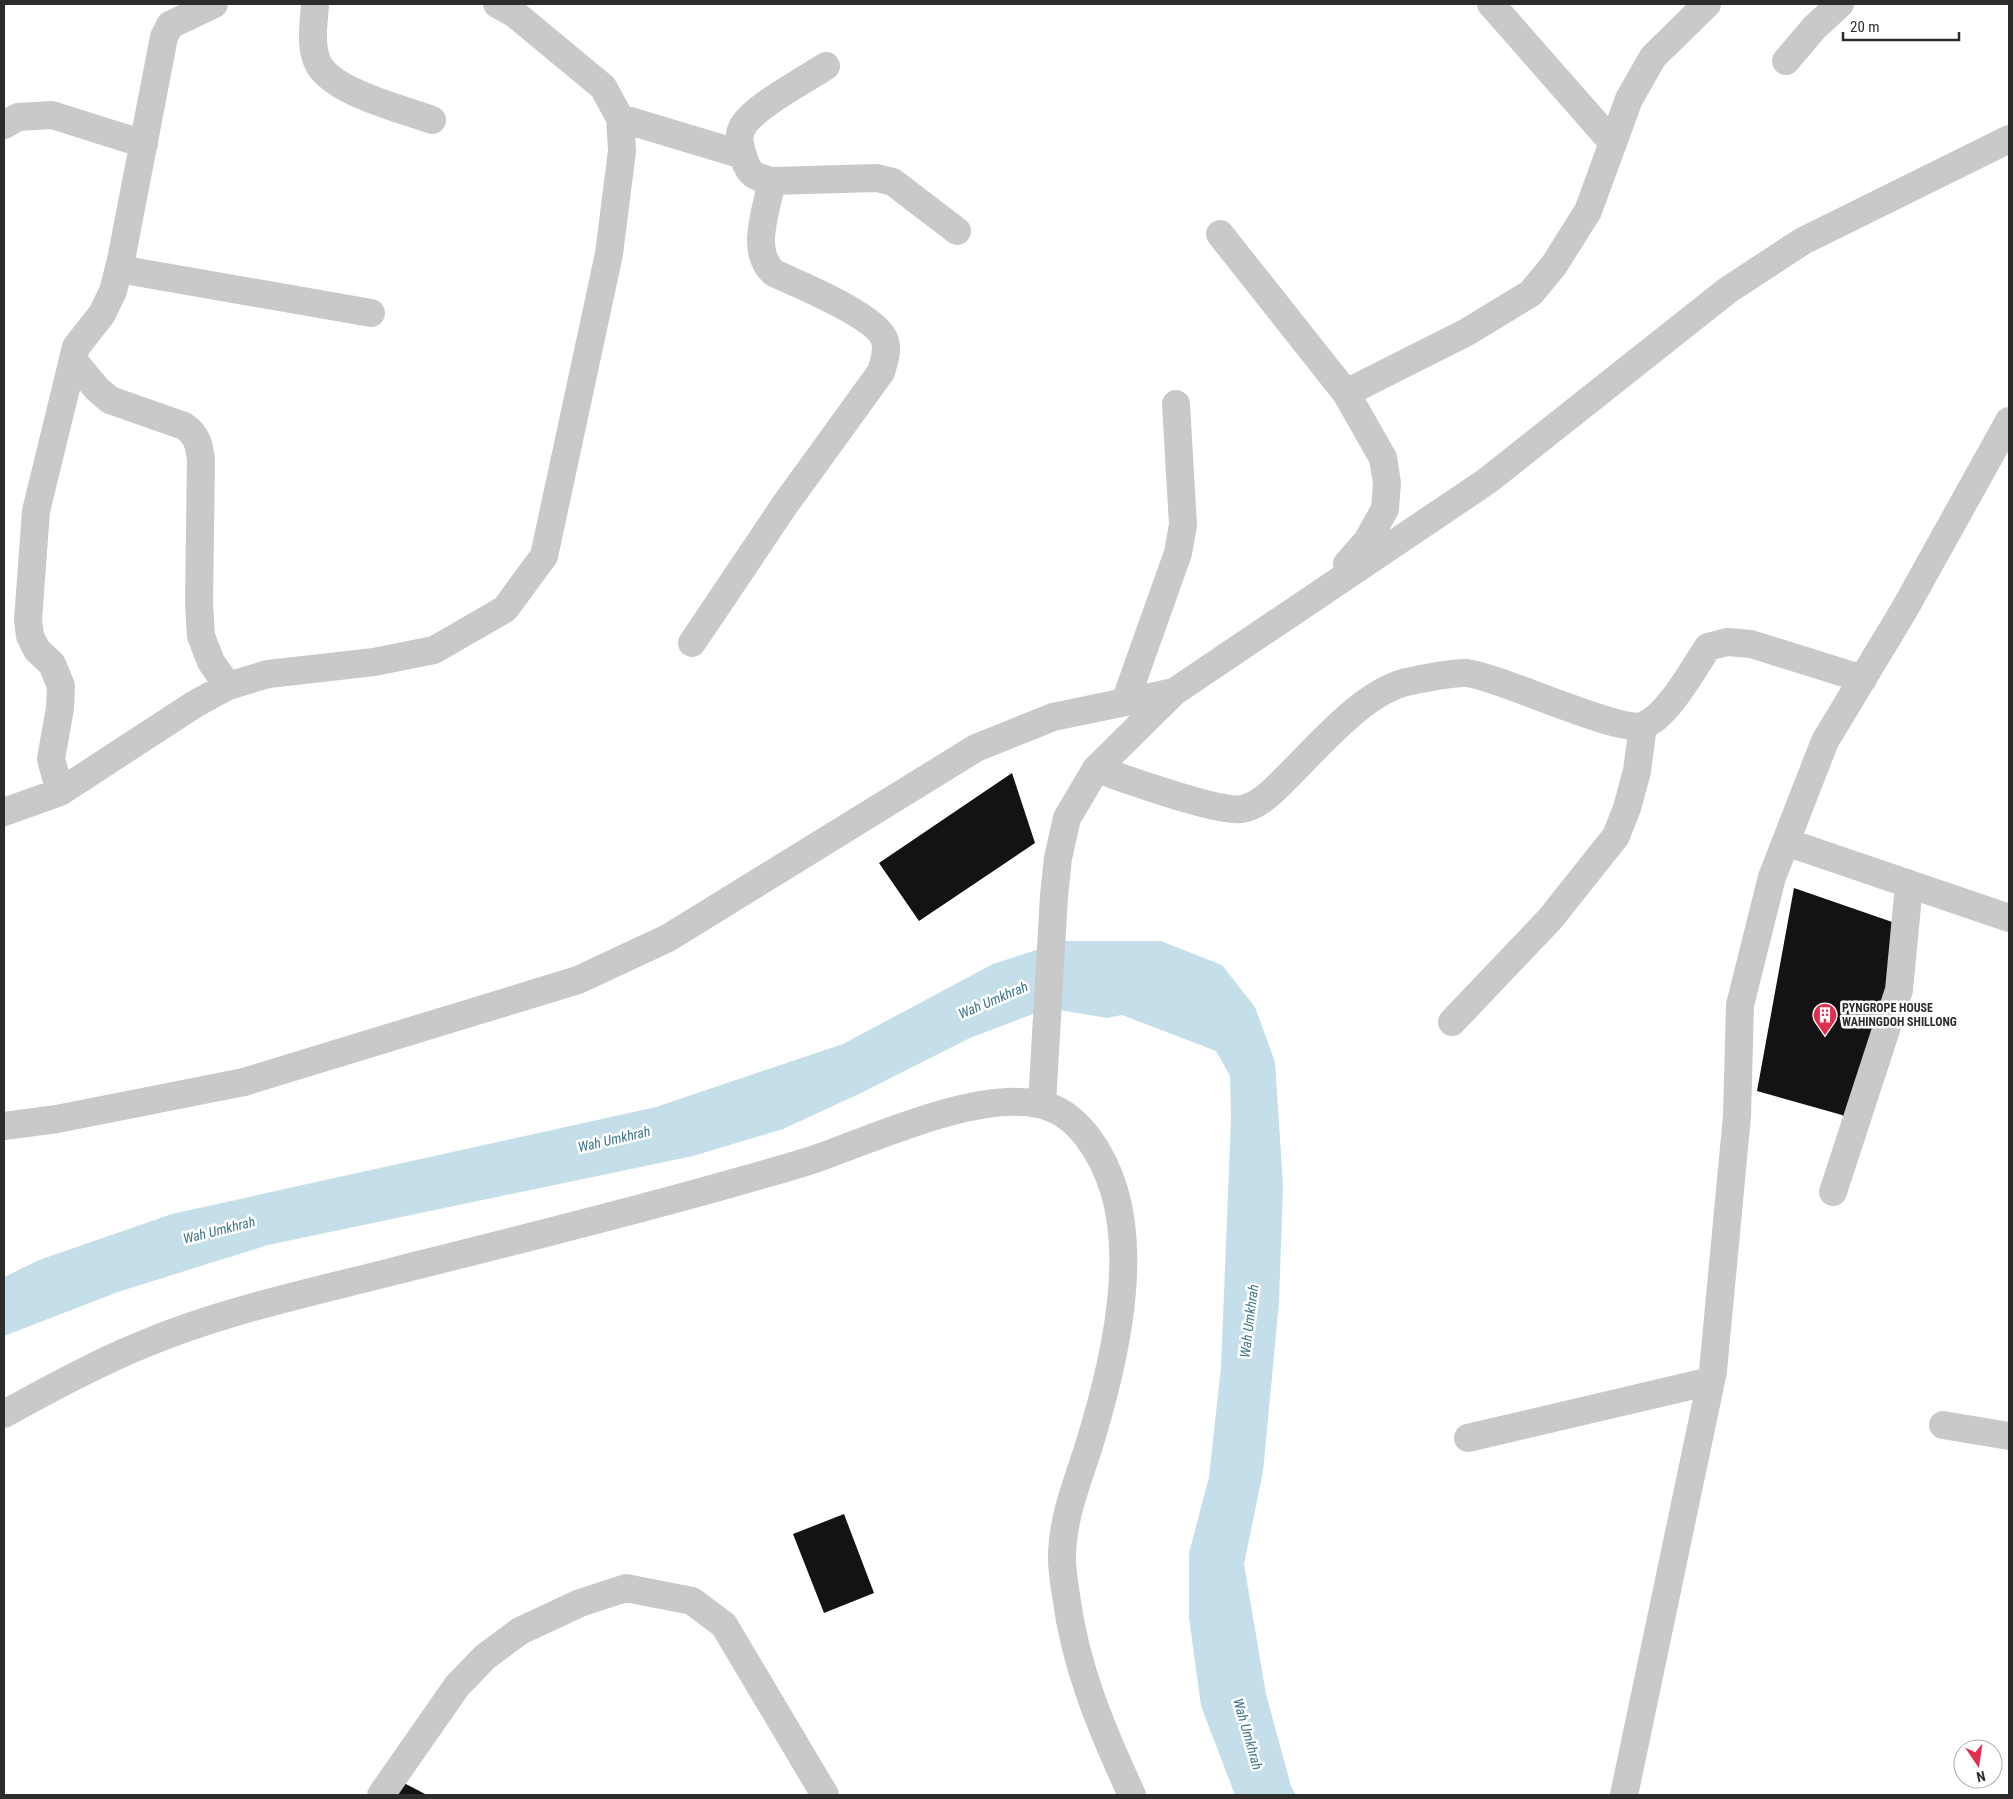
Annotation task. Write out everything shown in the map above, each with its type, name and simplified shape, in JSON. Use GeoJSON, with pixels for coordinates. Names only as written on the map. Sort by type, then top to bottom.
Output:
{"type":"FeatureCollection","features":[{"type":"Feature","properties":{"kind":"street"},"geometry":{"type":"LineString","coordinates":[[60,792],[51,758],[60,708],[61,686],[52,664],[38,650],[30,636],[28,620],[36,511],[76,347],[102,314],[114,290],[164,37],[170,25],[214,4]]}},
{"type":"Feature","properties":{"kind":"street"},"geometry":{"type":"LineString","coordinates":[[315,4],[314,39],[317,62],[331,79],[351,90],[432,120]]}},
{"type":"Feature","properties":{"kind":"street"},"geometry":{"type":"LineString","coordinates":[[4,812],[60,792],[195,704],[228,686],[268,674],[374,662],[434,650],[505,610],[544,556],[609,254],[622,151],[620,118],[603,87],[515,14],[497,4]]}},
{"type":"Feature","properties":{"kind":"street"},"geometry":{"type":"LineString","coordinates":[[1491,4],[1613,143]]}},
{"type":"Feature","properties":{"kind":"street"},"geometry":{"type":"LineString","coordinates":[[1346,393],[1467,332],[1531,293],[1554,264],[1588,211],[1629,99],[1653,57],[1707,4]]}},
{"type":"Feature","properties":{"kind":"street"},"geometry":{"type":"LineString","coordinates":[[1786,61],[1814,28],[1840,4]]}},
{"type":"Feature","properties":{"kind":"street"},"geometry":{"type":"LineString","coordinates":[[826,66],[755,113],[742,127],[739,142],[748,170],[758,177],[772,181],[877,178],[893,182],[957,231]]}},
{"type":"Feature","properties":{"kind":"street"},"geometry":{"type":"LineString","coordinates":[[4,125],[18,117],[52,115],[144,144]]}},
{"type":"Feature","properties":{"kind":"street"},"geometry":{"type":"LineString","coordinates":[[620,118],[743,155]]}},
{"type":"Feature","properties":{"kind":"street"},"geometry":{"type":"LineString","coordinates":[[1042,1104],[1054,896],[1058,858],[1067,818],[1096,769],[1174,692],[1487,480],[1728,290],[1803,241],[2009,139]]}},
{"type":"Feature","properties":{"kind":"street"},"geometry":{"type":"LineString","coordinates":[[692,643],[784,506],[882,372],[886,354],[885,339],[869,322],[844,306],[774,273],[766,266],[761,241],[772,181]]}},
{"type":"Feature","properties":{"kind":"street"},"geometry":{"type":"LineString","coordinates":[[1220,234],[1346,393],[1383,458],[1387,483],[1385,509],[1367,541],[1320,593]]}},
{"type":"Feature","properties":{"kind":"street"},"geometry":{"type":"LineString","coordinates":[[119,269],[371,314]]}},
{"type":"Feature","properties":{"kind":"street"},"geometry":{"type":"LineString","coordinates":[[73,360],[97,389],[110,400],[184,426],[193,432],[198,440],[201,459],[199,603],[201,636],[211,662],[228,686]]}},
{"type":"Feature","properties":{"kind":"street"},"geometry":{"type":"LineString","coordinates":[[1125,702],[1178,553],[1184,525],[1176,404]]}},
{"type":"Feature","properties":{"kind":"street"},"geometry":{"type":"LineString","coordinates":[[1624,1795],[1711,1382],[1737,1116],[1740,1005],[1772,878],[1825,741],[1904,610],[2009,421]]}},
{"type":"Feature","properties":{"kind":"street"},"geometry":{"type":"LineString","coordinates":[[1096,769],[1216,807],[1242,809],[1267,797],[1361,706],[1379,692],[1409,681],[1466,673],[1507,685],[1621,725],[1643,726],[1662,713],[1708,647],[1727,642],[1751,644],[1862,679]]}},
{"type":"Feature","properties":{"kind":"street"},"geometry":{"type":"LineString","coordinates":[[4,1126],[57,1119],[244,1082],[578,980],[668,938],[976,748],[1053,717],[1174,692]]}},
{"type":"Feature","properties":{"kind":"street"},"geometry":{"type":"LineString","coordinates":[[1452,1022],[1550,919],[1616,836],[1627,808],[1637,771],[1643,726]]}},
{"type":"Feature","properties":{"kind":"street"},"geometry":{"type":"LineString","coordinates":[[1786,842],[2009,918]]}},
{"type":"Feature","properties":{"kind":"street"},"geometry":{"type":"LineString","coordinates":[[1833,1192],[1899,990],[1909,885]]}},
{"type":"Feature","properties":{"kind":"street"},"geometry":{"type":"LineString","coordinates":[[4,1414],[94,1366],[144,1344],[203,1322],[319,1290],[660,1204],[810,1161],[933,1116],[1002,1102],[1042,1104],[1072,1120],[1093,1143],[1114,1188],[1124,1232],[1124,1278],[1107,1384],[1066,1513],[1061,1560],[1080,1671],[1111,1750],[1132,1795]]}},
{"type":"Feature","properties":{"kind":"street"},"geometry":{"type":"LineString","coordinates":[[1468,1438],[1711,1382]]}},
{"type":"Feature","properties":{"kind":"street"},"geometry":{"type":"LineString","coordinates":[[1943,1425],[2009,1436]]}},
{"type":"Feature","properties":{"kind":"street"},"geometry":{"type":"LineString","coordinates":[[381,1795],[457,1686],[485,1656],[520,1631],[580,1603],[626,1588],[692,1601],[724,1625],[825,1795]]}},
{"type":"Feature","properties":{"kind":"water","name":"Wah Umkhrah"},"geometry":{"type":"Polygon","coordinates":[[[1064,941],[1161,941],[1222,965],[1255,1007],[1275,1062],[1283,1185],[1279,1303],[1263,1472],[1244,1564],[1266,1694],[1291,1786],[1296,1795],[1235,1795],[1201,1706],[1189,1618],[1189,1553],[1209,1477],[1221,1367],[1231,1119],[1230,1076],[1216,1051],[1122,1015],[1107,1018],[1059,1010],[1033,1014],[970,1038],[859,1094],[783,1129],[693,1156],[268,1245],[118,1292],[4,1336],[4,1277],[39,1260],[172,1214],[656,1107],[843,1044],[993,964],[1064,941]]]}},
{"type":"Feature","properties":{"kind":"building"},"geometry":{"type":"Polygon","coordinates":[[[1012,773],[1035,843],[919,921],[879,863],[1012,773]]]}},
{"type":"Feature","properties":{"kind":"building","name":"PYNGROPE HOUSE WAHINGDOH SHILLONG"},"geometry":{"type":"Polygon","coordinates":[[[1794,888],[1898,924],[1900,980],[1855,1125],[1842,1115],[1757,1091],[1794,888]]]}},
{"type":"Feature","properties":{"kind":"building"},"geometry":{"type":"Polygon","coordinates":[[[844,1514],[874,1593],[824,1613],[793,1534],[844,1514]]]}},
{"type":"Feature","properties":{"kind":"building"},"geometry":{"type":"Polygon","coordinates":[[[402,1782],[427,1795],[396,1795],[402,1782]]]}},
{"type":"Feature","properties":{"kind":"place","name":"PYNGROPE HOUSE WAHINGDOH SHILLONG"},"geometry":{"type":"Point","coordinates":[1825,1036]}}]}
